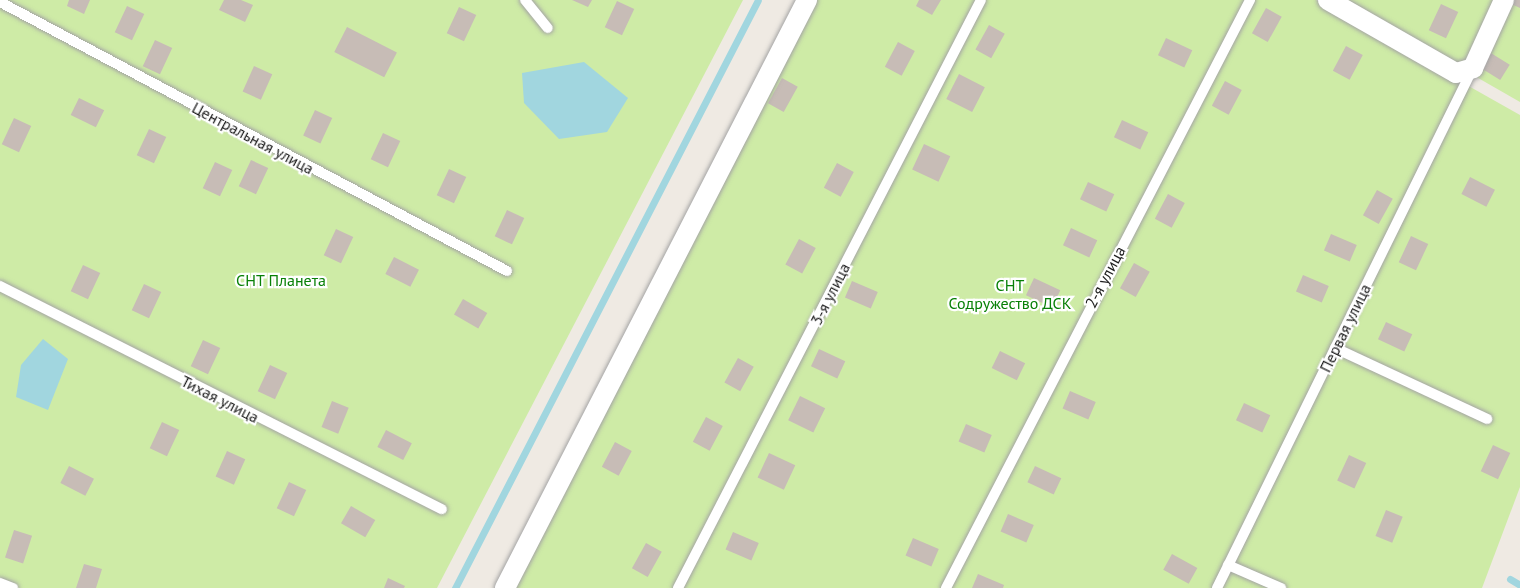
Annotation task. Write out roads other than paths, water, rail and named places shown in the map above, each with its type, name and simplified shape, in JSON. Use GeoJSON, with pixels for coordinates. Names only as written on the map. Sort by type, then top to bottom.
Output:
{"type":"FeatureCollection","features":[{"type":"Feature","properties":{"kind":"street"},"geometry":{"type":"LineString","coordinates":[[505,588],[807,0]]}},
{"type":"Feature","properties":{"kind":"street"},"geometry":{"type":"LineString","coordinates":[[1328,0],[1456,73],[1473,68],[1504,0]]}},
{"type":"Feature","properties":{"kind":"lane"},"geometry":{"type":"LineString","coordinates":[[525,0],[548,27]]}},
{"type":"Feature","properties":{"kind":"lane","name":"3-я улица"},"geometry":{"type":"LineString","coordinates":[[678,588],[981,0]]}},
{"type":"Feature","properties":{"kind":"lane","name":"2-я улица"},"geometry":{"type":"LineString","coordinates":[[946,588],[1250,0]]}},
{"type":"Feature","properties":{"kind":"lane","name":"Центральная улица"},"geometry":{"type":"LineString","coordinates":[[0,2],[507,271]]}},
{"type":"Feature","properties":{"kind":"lane","name":"Первая улица"},"geometry":{"type":"LineString","coordinates":[[1217,588],[1473,68]]}},
{"type":"Feature","properties":{"kind":"lane","name":"Тихая улица"},"geometry":{"type":"LineString","coordinates":[[0,286],[442,510]]}},
{"type":"Feature","properties":{"kind":"lane"},"geometry":{"type":"LineString","coordinates":[[1335,348],[1487,418]]}},
{"type":"Feature","properties":{"kind":"lane"},"geometry":{"type":"LineString","coordinates":[[1228,565],[1281,588]]}},
{"type":"Feature","properties":{"kind":"lane"},"geometry":{"type":"LineString","coordinates":[[0,583],[13,588]]}},
{"type":"Feature","properties":{"kind":"water"},"geometry":{"type":"Polygon","coordinates":[[[584,62],[628,98],[607,132],[559,139],[524,103],[522,73],[584,62]]]}},
{"type":"Feature","properties":{"kind":"water"},"geometry":{"type":"Polygon","coordinates":[[[43,339],[68,359],[48,410],[16,397],[21,365],[43,339]]]}},
{"type":"Feature","properties":{"kind":"waterway"},"geometry":{"type":"LineString","coordinates":[[455,588],[758,0]]}},
{"type":"Feature","properties":{"kind":"waterway"},"geometry":{"type":"LineString","coordinates":[[1510,579],[1520,585]]}},
{"type":"Feature","properties":{"kind":"park label","name":"СНТ Планета"},"geometry":{"type":"Point","coordinates":[281,280]}},
{"type":"Feature","properties":{"kind":"park label","name":"СНТ Содружество ДСК"},"geometry":{"type":"Point","coordinates":[1010,294]}}]}
